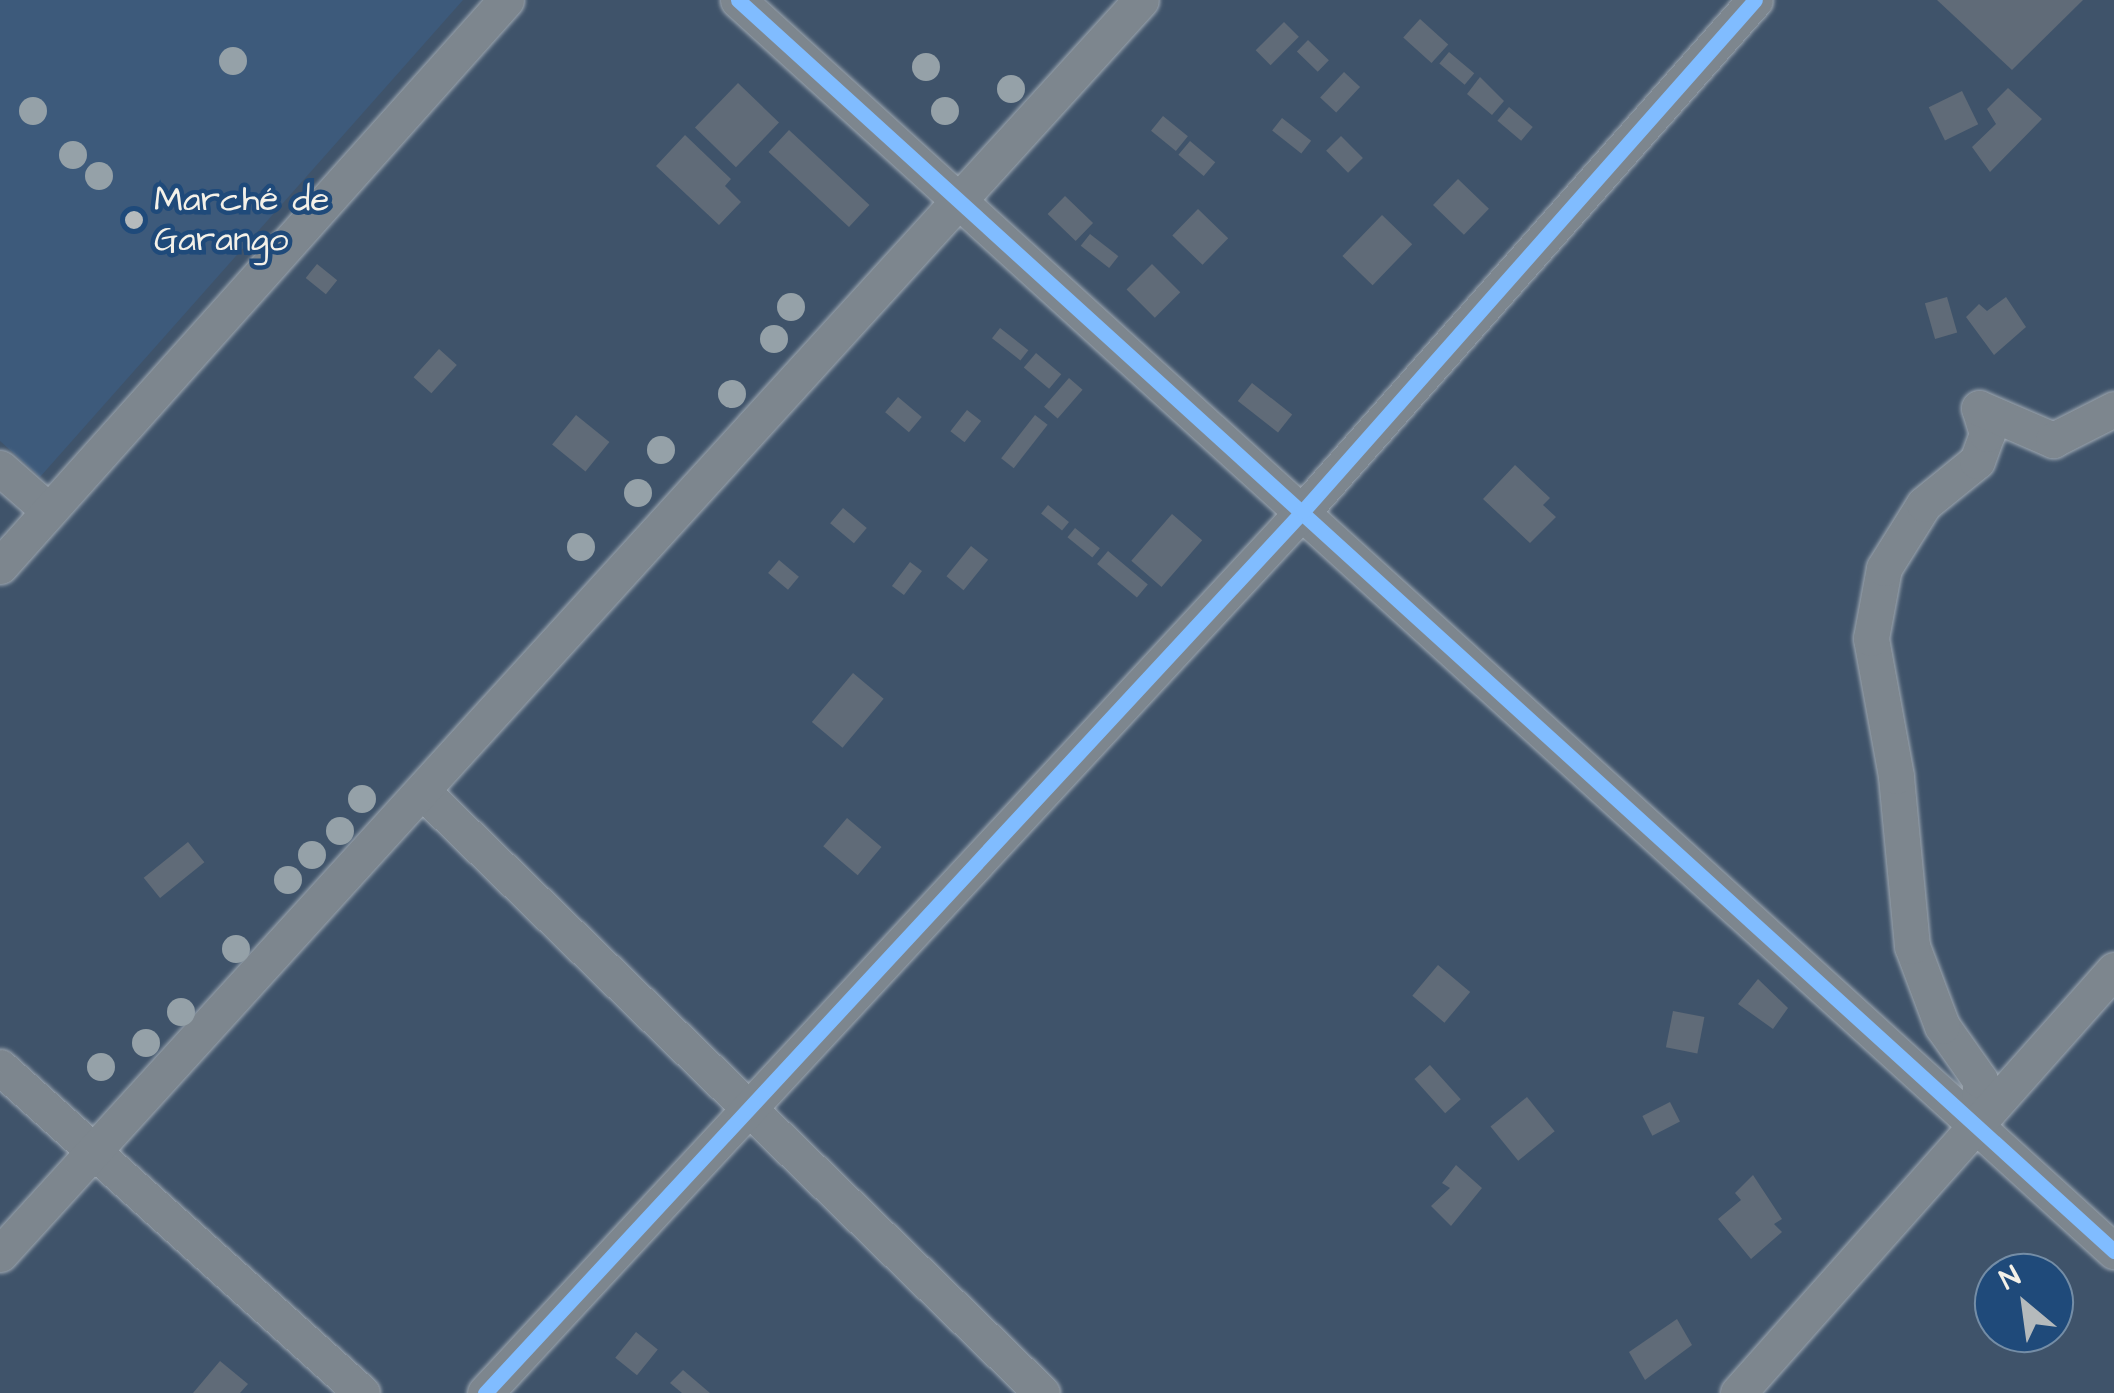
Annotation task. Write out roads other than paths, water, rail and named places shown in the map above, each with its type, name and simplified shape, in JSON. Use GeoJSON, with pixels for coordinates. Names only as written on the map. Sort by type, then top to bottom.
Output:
{"type":"FeatureCollection","features":[{"type":"Feature","properties":{"kind":"street"},"geometry":{"type":"LineString","coordinates":[[0,566],[506,0]]}},
{"type":"Feature","properties":{"kind":"street"},"geometry":{"type":"LineString","coordinates":[[738,0],[1979,1122],[2114,1251]]}},
{"type":"Feature","properties":{"kind":"street"},"geometry":{"type":"LineString","coordinates":[[0,1254],[1142,0]]}},
{"type":"Feature","properties":{"kind":"street"},"geometry":{"type":"LineString","coordinates":[[486,1393],[1303,511],[1755,0]]}},
{"type":"Feature","properties":{"kind":"street"},"geometry":{"type":"LineString","coordinates":[[1979,1122],[1980,1080],[1942,1026],[1912,946],[1896,776],[1871,638],[1884,568],[1924,504],[1976,460],[1986,434],[1978,408],[2053,440],[2114,409]]}},
{"type":"Feature","properties":{"kind":"street"},"geometry":{"type":"LineString","coordinates":[[0,468],[49,511]]}},
{"type":"Feature","properties":{"kind":"street"},"geometry":{"type":"LineString","coordinates":[[422,791],[746,1112],[1042,1393]]}},
{"type":"Feature","properties":{"kind":"street"},"geometry":{"type":"LineString","coordinates":[[1738,1393],[2114,970]]}},
{"type":"Feature","properties":{"kind":"street"},"geometry":{"type":"LineString","coordinates":[[0,1066],[362,1393]]}},
{"type":"Feature","properties":{"kind":"place","name":"Marché de Garango"},"geometry":{"type":"Point","coordinates":[134,220]}}]}
